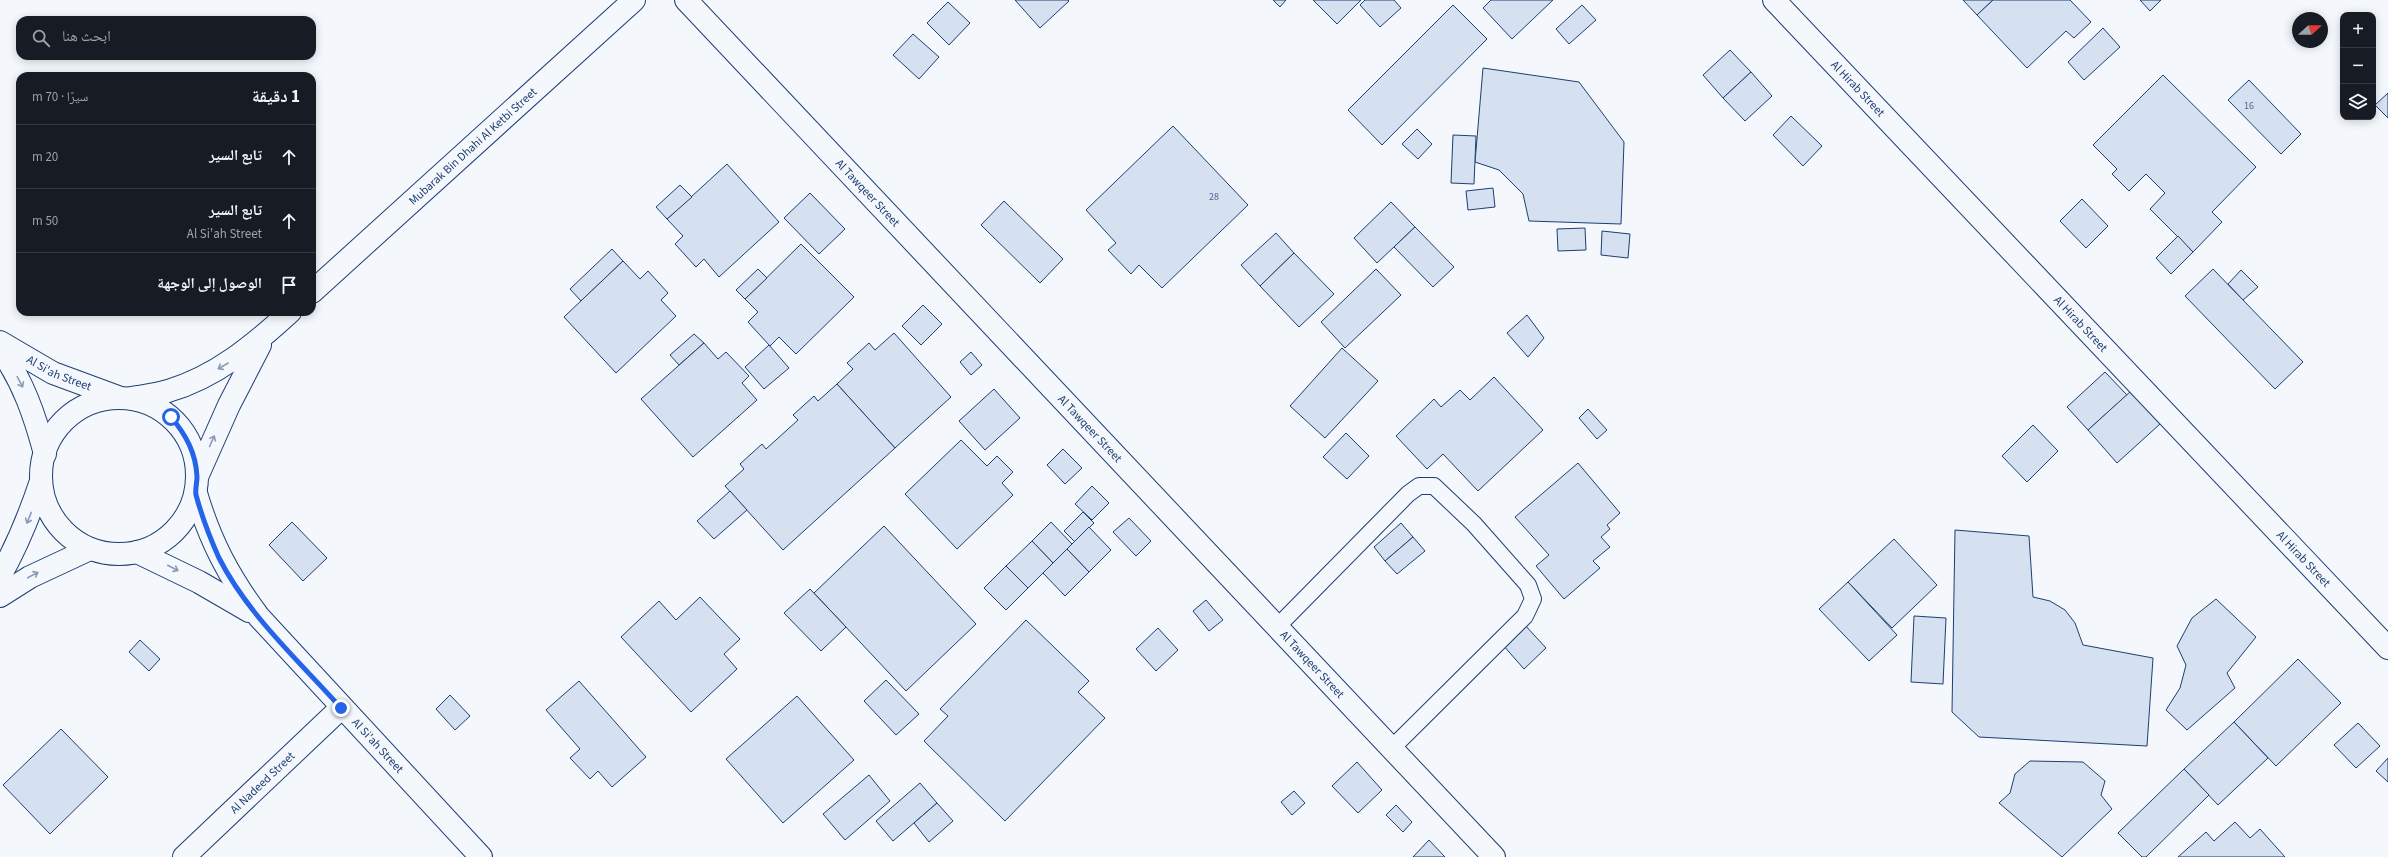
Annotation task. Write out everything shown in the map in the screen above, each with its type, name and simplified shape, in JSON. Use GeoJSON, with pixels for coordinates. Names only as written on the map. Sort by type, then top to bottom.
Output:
{"type":"FeatureCollection","features":[{"type":"Feature","properties":{"kind":"street","name":"Mubarak Bin Dhahi Al Ketbi Street"},"geometry":{"type":"LineString","coordinates":[[316,288],[634,0]]}},
{"type":"Feature","properties":{"kind":"street","name":"Al Tawqeer Street"},"geometry":{"type":"LineString","coordinates":[[686,0],[1494,857]]}},
{"type":"Feature","properties":{"kind":"street","name":"Al Hirab Street"},"geometry":{"type":"LineString","coordinates":[[1774,0],[2388,648]]}},
{"type":"Feature","properties":{"kind":"street"},"geometry":{"type":"LineString","coordinates":[[0,576],[14,551],[29,517],[41,481],[44,454],[55,431],[73,413],[96,402],[167,392],[203,378],[236,358],[286,316]]}},
{"type":"Feature","properties":{"kind":"street"},"geometry":{"type":"LineString","coordinates":[[41,481],[46,502],[56,522],[71,538],[90,549],[113,554],[137,552],[158,544],[175,531],[188,513],[196,485],[229,405],[265,335]]}},
{"type":"Feature","properties":{"kind":"street","name":"Al Si'ah Street"},"geometry":{"type":"LineString","coordinates":[[0,342],[53,372],[125,398],[152,405],[171,417],[185,434],[194,455],[196,485],[206,527],[220,558],[238,589],[259,617],[341,708],[481,857]]}},
{"type":"Feature","properties":{"kind":"street","name":"Al Si'ah Street"},"geometry":{"type":"LineString","coordinates":[[0,349],[25,392],[37,422],[44,454]]}},
{"type":"Feature","properties":{"kind":"street"},"geometry":{"type":"LineString","coordinates":[[0,596],[30,577],[90,549]]}},
{"type":"Feature","properties":{"kind":"street","name":"Al Si'ah Street"},"geometry":{"type":"LineString","coordinates":[[137,552],[199,582],[259,617]]}},
{"type":"Feature","properties":{"kind":"street","name":"Al Nadeed Street"},"geometry":{"type":"LineString","coordinates":[[184,857],[341,708]]}},
{"type":"Feature","properties":{"kind":"lane"},"geometry":{"type":"LineString","coordinates":[[1277,626],[1408,494],[1419,486],[1434,486],[1474,524],[1528,585],[1533,598],[1525,616],[1392,748]]}},
{"type":"Feature","properties":{"kind":"building"},"geometry":{"type":"Polygon","coordinates":[[[1015,0],[1068,0],[1069,1],[1040,28],[1015,0]]]}},
{"type":"Feature","properties":{"kind":"building"},"geometry":{"type":"Polygon","coordinates":[[[1273,0],[1286,0],[1280,7],[1273,0]]]}},
{"type":"Feature","properties":{"kind":"building"},"geometry":{"type":"Polygon","coordinates":[[[1313,0],[1361,0],[1337,24],[1313,0]]]}},
{"type":"Feature","properties":{"kind":"building"},"geometry":{"type":"Polygon","coordinates":[[[1365,0],[1394,0],[1401,8],[1380,27],[1360,5],[1365,0]]]}},
{"type":"Feature","properties":{"kind":"building"},"geometry":{"type":"Polygon","coordinates":[[[1491,0],[1553,0],[1512,39],[1483,8],[1491,0]]]}},
{"type":"Feature","properties":{"kind":"building"},"geometry":{"type":"Polygon","coordinates":[[[1963,0],[1993,0],[1977,15],[1963,0]]]}},
{"type":"Feature","properties":{"kind":"building"},"geometry":{"type":"Polygon","coordinates":[[[1993,0],[2070,0],[2091,22],[2074,38],[2066,31],[2027,68],[1977,15],[1993,0]]]}},
{"type":"Feature","properties":{"kind":"building"},"geometry":{"type":"Polygon","coordinates":[[[2140,0],[2161,0],[2150,11],[2140,0]]]}},
{"type":"Feature","properties":{"kind":"building"},"geometry":{"type":"Polygon","coordinates":[[[948,2],[970,23],[949,45],[927,23],[948,2]]]}},
{"type":"Feature","properties":{"kind":"building"},"geometry":{"type":"Polygon","coordinates":[[[1453,5],[1487,39],[1382,145],[1348,110],[1453,5]]]}},
{"type":"Feature","properties":{"kind":"building"},"geometry":{"type":"Polygon","coordinates":[[[1582,5],[1596,20],[1569,44],[1556,29],[1582,5]]]}},
{"type":"Feature","properties":{"kind":"building"},"geometry":{"type":"Polygon","coordinates":[[[2103,28],[2120,47],[2084,80],[2068,62],[2103,28]]]}},
{"type":"Feature","properties":{"kind":"building"},"geometry":{"type":"Polygon","coordinates":[[[913,34],[939,57],[919,79],[893,55],[913,34]]]}},
{"type":"Feature","properties":{"kind":"building"},"geometry":{"type":"Polygon","coordinates":[[[1730,50],[1751,72],[1723,98],[1703,75],[1730,50]]]}},
{"type":"Feature","properties":{"kind":"building"},"geometry":{"type":"Polygon","coordinates":[[[1483,68],[1579,82],[1624,142],[1621,224],[1529,221],[1523,194],[1499,170],[1475,162],[1483,68]]]}},
{"type":"Feature","properties":{"kind":"building"},"geometry":{"type":"Polygon","coordinates":[[[1751,72],[1772,96],[1745,121],[1723,98],[1751,72]]]}},
{"type":"Feature","properties":{"kind":"building"},"geometry":{"type":"Polygon","coordinates":[[[2163,75],[2256,167],[2212,212],[2222,222],[2193,252],[2150,209],[2165,193],[2146,174],[2129,191],[2112,174],[2117,169],[2093,145],[2163,75]]]}},
{"type":"Feature","properties":{"kind":"building"},"geometry":{"type":"Polygon","coordinates":[[[2249,80],[2301,134],[2281,154],[2228,100],[2249,80]]]}},
{"type":"Feature","properties":{"kind":"building"},"geometry":{"type":"Polygon","coordinates":[[[2388,93],[2388,118],[2376,106],[2376,104],[2388,93]]]}},
{"type":"Feature","properties":{"kind":"building"},"geometry":{"type":"Polygon","coordinates":[[[1791,116],[1822,146],[1803,166],[1773,135],[1791,116]]]}},
{"type":"Feature","properties":{"kind":"building"},"geometry":{"type":"Polygon","coordinates":[[[1173,126],[1248,205],[1162,288],[1139,265],[1131,274],[1108,250],[1116,243],[1086,210],[1173,126]]]}},
{"type":"Feature","properties":{"kind":"building"},"geometry":{"type":"Polygon","coordinates":[[[1417,129],[1432,144],[1418,159],[1402,144],[1417,129]]]}},
{"type":"Feature","properties":{"kind":"building"},"geometry":{"type":"Polygon","coordinates":[[[1453,135],[1476,136],[1474,184],[1451,183],[1453,135]]]}},
{"type":"Feature","properties":{"kind":"building"},"geometry":{"type":"Polygon","coordinates":[[[727,164],[779,222],[719,277],[704,259],[696,267],[675,244],[683,236],[667,219],[727,164]]]}},
{"type":"Feature","properties":{"kind":"building"},"geometry":{"type":"Polygon","coordinates":[[[680,185],[692,197],[667,219],[656,207],[680,185]]]}},
{"type":"Feature","properties":{"kind":"building"},"geometry":{"type":"Polygon","coordinates":[[[1493,188],[1495,207],[1468,210],[1466,191],[1493,188]]]}},
{"type":"Feature","properties":{"kind":"building"},"geometry":{"type":"Polygon","coordinates":[[[810,193],[845,229],[819,254],[784,218],[810,193]]]}},
{"type":"Feature","properties":{"kind":"building"},"geometry":{"type":"Polygon","coordinates":[[[2082,199],[2108,226],[2086,248],[2060,221],[2082,199]]]}},
{"type":"Feature","properties":{"kind":"building"},"geometry":{"type":"Polygon","coordinates":[[[1004,201],[1063,259],[1040,283],[981,225],[1004,201]]]}},
{"type":"Feature","properties":{"kind":"building"},"geometry":{"type":"Polygon","coordinates":[[[1391,202],[1415,227],[1377,263],[1354,238],[1391,202]]]}},
{"type":"Feature","properties":{"kind":"building"},"geometry":{"type":"Polygon","coordinates":[[[1415,227],[1454,267],[1433,287],[1394,247],[1415,227]]]}},
{"type":"Feature","properties":{"kind":"building"},"geometry":{"type":"Polygon","coordinates":[[[1585,228],[1586,250],[1558,251],[1557,229],[1585,228]]]}},
{"type":"Feature","properties":{"kind":"building"},"geometry":{"type":"Polygon","coordinates":[[[1602,231],[1630,234],[1628,258],[1601,255],[1602,231]]]}},
{"type":"Feature","properties":{"kind":"building"},"geometry":{"type":"Polygon","coordinates":[[[1276,233],[1294,253],[1260,286],[1241,265],[1276,233]]]}},
{"type":"Feature","properties":{"kind":"building"},"geometry":{"type":"Polygon","coordinates":[[[2178,236],[2193,252],[2171,274],[2156,258],[2178,236]]]}},
{"type":"Feature","properties":{"kind":"building"},"geometry":{"type":"Polygon","coordinates":[[[801,244],[854,297],[796,354],[779,337],[770,346],[748,322],[758,312],[745,299],[801,244]]]}},
{"type":"Feature","properties":{"kind":"building"},"geometry":{"type":"Polygon","coordinates":[[[612,249],[623,261],[581,301],[570,289],[612,249]]]}},
{"type":"Feature","properties":{"kind":"building"},"geometry":{"type":"Polygon","coordinates":[[[1294,253],[1334,294],[1299,327],[1260,286],[1294,253]]]}},
{"type":"Feature","properties":{"kind":"building"},"geometry":{"type":"Polygon","coordinates":[[[623,261],[640,279],[648,271],[668,293],[661,300],[676,316],[616,373],[564,317],[623,261]]]}},
{"type":"Feature","properties":{"kind":"building"},"geometry":{"type":"Polygon","coordinates":[[[758,269],[767,278],[745,299],[736,290],[758,269]]]}},
{"type":"Feature","properties":{"kind":"building"},"geometry":{"type":"Polygon","coordinates":[[[1376,269],[1401,295],[1345,348],[1321,322],[1376,269]]]}},
{"type":"Feature","properties":{"kind":"building"},"geometry":{"type":"Polygon","coordinates":[[[2213,269],[2303,362],[2275,389],[2185,296],[2213,269]]]}},
{"type":"Feature","properties":{"kind":"building"},"geometry":{"type":"Polygon","coordinates":[[[2241,270],[2258,287],[2243,300],[2228,284],[2241,270]]]}},
{"type":"Feature","properties":{"kind":"building"},"geometry":{"type":"Polygon","coordinates":[[[923,305],[942,324],[921,345],[902,326],[923,305]]]}},
{"type":"Feature","properties":{"kind":"building"},"geometry":{"type":"Polygon","coordinates":[[[1527,315],[1544,338],[1528,357],[1507,333],[1527,315]]]}},
{"type":"Feature","properties":{"kind":"building"},"geometry":{"type":"Polygon","coordinates":[[[894,333],[951,397],[895,448],[837,384],[853,369],[847,363],[869,343],[875,350],[894,333]]]}},
{"type":"Feature","properties":{"kind":"building"},"geometry":{"type":"Polygon","coordinates":[[[694,334],[704,343],[679,365],[670,355],[694,334]]]}},
{"type":"Feature","properties":{"kind":"building"},"geometry":{"type":"Polygon","coordinates":[[[704,343],[718,359],[726,352],[749,376],[742,383],[757,400],[693,457],[641,399],[704,343]]]}},
{"type":"Feature","properties":{"kind":"building"},"geometry":{"type":"Polygon","coordinates":[[[769,345],[789,368],[764,389],[745,367],[769,345]]]}},
{"type":"Feature","properties":{"kind":"building"},"geometry":{"type":"Polygon","coordinates":[[[1342,348],[1378,381],[1325,438],[1290,406],[1342,348]]]}},
{"type":"Feature","properties":{"kind":"building"},"geometry":{"type":"Polygon","coordinates":[[[971,352],[982,365],[971,375],[960,362],[971,352]]]}},
{"type":"Feature","properties":{"kind":"building"},"geometry":{"type":"Polygon","coordinates":[[[2105,372],[2127,395],[2088,430],[2067,407],[2105,372]]]}},
{"type":"Feature","properties":{"kind":"building"},"geometry":{"type":"Polygon","coordinates":[[[1494,377],[1543,430],[1478,491],[1443,454],[1427,469],[1396,436],[1434,399],[1441,407],[1460,390],[1470,400],[1494,377]]]}},
{"type":"Feature","properties":{"kind":"building"},"geometry":{"type":"Polygon","coordinates":[[[837,384],[895,448],[783,550],[725,486],[744,469],[740,464],[762,444],[766,449],[798,420],[793,415],[814,396],[818,401],[837,384]]]}},
{"type":"Feature","properties":{"kind":"building"},"geometry":{"type":"Polygon","coordinates":[[[994,389],[1020,418],[985,450],[959,421],[994,389]]]}},
{"type":"Feature","properties":{"kind":"building"},"geometry":{"type":"Polygon","coordinates":[[[2131,391],[2160,424],[2117,463],[2088,430],[2131,391]]]}},
{"type":"Feature","properties":{"kind":"building"},"geometry":{"type":"Polygon","coordinates":[[[1588,409],[1607,430],[1597,439],[1579,418],[1588,409]]]}},
{"type":"Feature","properties":{"kind":"building"},"geometry":{"type":"Polygon","coordinates":[[[2033,425],[2058,451],[2027,482],[2002,456],[2033,425]]]}},
{"type":"Feature","properties":{"kind":"building"},"geometry":{"type":"Polygon","coordinates":[[[1346,433],[1369,456],[1347,479],[1323,457],[1346,433]]]}},
{"type":"Feature","properties":{"kind":"building"},"geometry":{"type":"Polygon","coordinates":[[[961,440],[987,466],[997,456],[1013,472],[1002,483],[1013,495],[957,549],[905,494],[961,440]]]}},
{"type":"Feature","properties":{"kind":"building"},"geometry":{"type":"Polygon","coordinates":[[[1063,449],[1082,468],[1065,484],[1047,465],[1063,449]]]}},
{"type":"Feature","properties":{"kind":"building"},"geometry":{"type":"Polygon","coordinates":[[[1578,463],[1620,513],[1607,525],[1610,529],[1601,537],[1610,547],[1593,561],[1600,568],[1564,599],[1536,566],[1549,555],[1515,517],[1578,463]]]}},
{"type":"Feature","properties":{"kind":"building"},"geometry":{"type":"Polygon","coordinates":[[[1092,486],[1109,503],[1092,520],[1075,504],[1092,486]]]}},
{"type":"Feature","properties":{"kind":"building"},"geometry":{"type":"Polygon","coordinates":[[[730,491],[747,510],[714,539],[697,521],[730,491]]]}},
{"type":"Feature","properties":{"kind":"building"},"geometry":{"type":"Polygon","coordinates":[[[1083,512],[1094,523],[1075,542],[1064,531],[1083,512]]]}},
{"type":"Feature","properties":{"kind":"building"},"geometry":{"type":"Polygon","coordinates":[[[1129,518],[1151,541],[1136,556],[1113,532],[1129,518]]]}},
{"type":"Feature","properties":{"kind":"building"},"geometry":{"type":"Polygon","coordinates":[[[292,522],[327,558],[303,581],[269,545],[292,522]]]}},
{"type":"Feature","properties":{"kind":"building"},"geometry":{"type":"Polygon","coordinates":[[[1051,522],[1072,544],[1053,563],[1032,541],[1051,522]]]}},
{"type":"Feature","properties":{"kind":"building"},"geometry":{"type":"Polygon","coordinates":[[[1401,523],[1413,537],[1385,561],[1374,547],[1401,523]]]}},
{"type":"Feature","properties":{"kind":"building"},"geometry":{"type":"Polygon","coordinates":[[[884,526],[976,624],[906,691],[814,593],[884,526]]]}},
{"type":"Feature","properties":{"kind":"building"},"geometry":{"type":"Polygon","coordinates":[[[1089,527],[1111,550],[1089,572],[1067,549],[1089,527]]]}},
{"type":"Feature","properties":{"kind":"building"},"geometry":{"type":"Polygon","coordinates":[[[1955,530],[2029,536],[2033,597],[2050,601],[2065,610],[2075,623],[2083,645],[2153,658],[2147,746],[1979,737],[1952,712],[1955,530]]]}},
{"type":"Feature","properties":{"kind":"building"},"geometry":{"type":"Polygon","coordinates":[[[1413,537],[1425,551],[1397,574],[1385,561],[1413,537]]]}},
{"type":"Feature","properties":{"kind":"building"},"geometry":{"type":"Polygon","coordinates":[[[1894,539],[1937,585],[1892,628],[1848,582],[1894,539]]]}},
{"type":"Feature","properties":{"kind":"building"},"geometry":{"type":"Polygon","coordinates":[[[1032,541],[1053,563],[1028,588],[1006,566],[1032,541]]]}},
{"type":"Feature","properties":{"kind":"building"},"geometry":{"type":"Polygon","coordinates":[[[1067,549],[1089,572],[1065,596],[1043,573],[1067,549]]]}},
{"type":"Feature","properties":{"kind":"building"},"geometry":{"type":"Polygon","coordinates":[[[1006,566],[1028,588],[1006,610],[984,588],[1006,566]]]}},
{"type":"Feature","properties":{"kind":"building"},"geometry":{"type":"Polygon","coordinates":[[[1848,582],[1897,635],[1869,661],[1819,609],[1848,582]]]}},
{"type":"Feature","properties":{"kind":"building"},"geometry":{"type":"Polygon","coordinates":[[[810,589],[846,627],[821,651],[784,613],[810,589]]]}},
{"type":"Feature","properties":{"kind":"building"},"geometry":{"type":"Polygon","coordinates":[[[700,597],[740,639],[724,654],[737,669],[691,712],[621,637],[659,601],[676,620],[700,597]]]}},
{"type":"Feature","properties":{"kind":"building"},"geometry":{"type":"Polygon","coordinates":[[[2216,599],[2256,637],[2227,673],[2235,688],[2187,730],[2166,710],[2180,688],[2186,665],[2177,646],[2192,618],[2216,599]]]}},
{"type":"Feature","properties":{"kind":"building"},"geometry":{"type":"Polygon","coordinates":[[[1206,600],[1223,620],[1209,631],[1193,611],[1206,600]]]}},
{"type":"Feature","properties":{"kind":"building"},"geometry":{"type":"Polygon","coordinates":[[[1914,616],[1946,618],[1943,684],[1911,682],[1914,616]]]}},
{"type":"Feature","properties":{"kind":"building"},"geometry":{"type":"Polygon","coordinates":[[[1026,620],[1089,681],[1078,692],[1105,718],[1005,821],[924,741],[948,716],[940,709],[1026,620]]]}},
{"type":"Feature","properties":{"kind":"building"},"geometry":{"type":"Polygon","coordinates":[[[1524,624],[1546,648],[1524,669],[1502,644],[1524,624]]]}},
{"type":"Feature","properties":{"kind":"building"},"geometry":{"type":"Polygon","coordinates":[[[1158,628],[1178,650],[1156,671],[1136,649],[1158,628]]]}},
{"type":"Feature","properties":{"kind":"building"},"geometry":{"type":"Polygon","coordinates":[[[140,640],[160,659],[149,671],[129,652],[140,640]]]}},
{"type":"Feature","properties":{"kind":"building"},"geometry":{"type":"Polygon","coordinates":[[[2298,659],[2341,703],[2276,766],[2234,722],[2298,659]]]}},
{"type":"Feature","properties":{"kind":"building"},"geometry":{"type":"Polygon","coordinates":[[[886,680],[919,714],[896,735],[864,701],[886,680]]]}},
{"type":"Feature","properties":{"kind":"building"},"geometry":{"type":"Polygon","coordinates":[[[579,681],[646,757],[612,787],[598,771],[590,779],[570,758],[580,749],[546,710],[579,681]]]}},
{"type":"Feature","properties":{"kind":"building"},"geometry":{"type":"Polygon","coordinates":[[[450,695],[470,716],[455,730],[436,709],[450,695]]]}},
{"type":"Feature","properties":{"kind":"building"},"geometry":{"type":"Polygon","coordinates":[[[797,696],[854,760],[783,823],[726,759],[797,696]]]}},
{"type":"Feature","properties":{"kind":"building"},"geometry":{"type":"Polygon","coordinates":[[[2234,722],[2268,758],[2218,805],[2184,769],[2234,722]]]}},
{"type":"Feature","properties":{"kind":"building"},"geometry":{"type":"Polygon","coordinates":[[[2358,723],[2380,746],[2356,768],[2334,745],[2358,723]]]}},
{"type":"Feature","properties":{"kind":"building"},"geometry":{"type":"Polygon","coordinates":[[[61,729],[108,777],[50,834],[3,785],[61,729]]]}},
{"type":"Feature","properties":{"kind":"building"},"geometry":{"type":"Polygon","coordinates":[[[2388,758],[2388,782],[2376,771],[2388,758]]]}},
{"type":"Feature","properties":{"kind":"building"},"geometry":{"type":"Polygon","coordinates":[[[2030,761],[2083,762],[2105,781],[2101,795],[2112,809],[2062,857],[1999,803],[2010,793],[2015,774],[2030,761]]]}},
{"type":"Feature","properties":{"kind":"building"},"geometry":{"type":"Polygon","coordinates":[[[1357,762],[1382,790],[1358,813],[1332,786],[1357,762]]]}},
{"type":"Feature","properties":{"kind":"building"},"geometry":{"type":"Polygon","coordinates":[[[2184,769],[2209,795],[2146,857],[2142,857],[2118,833],[2184,769]]]}},
{"type":"Feature","properties":{"kind":"building"},"geometry":{"type":"Polygon","coordinates":[[[869,775],[890,801],[845,840],[823,814],[869,775]]]}},
{"type":"Feature","properties":{"kind":"building"},"geometry":{"type":"Polygon","coordinates":[[[920,783],[937,803],[893,841],[876,821],[920,783]]]}},
{"type":"Feature","properties":{"kind":"building"},"geometry":{"type":"Polygon","coordinates":[[[1294,791],[1305,803],[1292,815],[1281,802],[1294,791]]]}},
{"type":"Feature","properties":{"kind":"building"},"geometry":{"type":"Polygon","coordinates":[[[937,803],[953,821],[929,842],[914,823],[937,803]]]}},
{"type":"Feature","properties":{"kind":"building"},"geometry":{"type":"Polygon","coordinates":[[[1396,805],[1412,822],[1403,832],[1386,815],[1396,805]]]}},
{"type":"Feature","properties":{"kind":"building"},"geometry":{"type":"Polygon","coordinates":[[[2235,822],[2250,838],[2260,829],[2285,857],[2178,857],[2206,832],[2214,841],[2235,822]]]}},
{"type":"Feature","properties":{"kind":"building"},"geometry":{"type":"Polygon","coordinates":[[[1429,840],[1445,857],[1413,857],[1429,840]]]}},
{"type":"Feature","properties":{"kind":"route"},"geometry":{"type":"LineString","coordinates":[[171,417],[185,434],[194,455],[197,477],[196,493],[206,527],[220,558],[238,589],[259,617],[341,708]]}}]}
